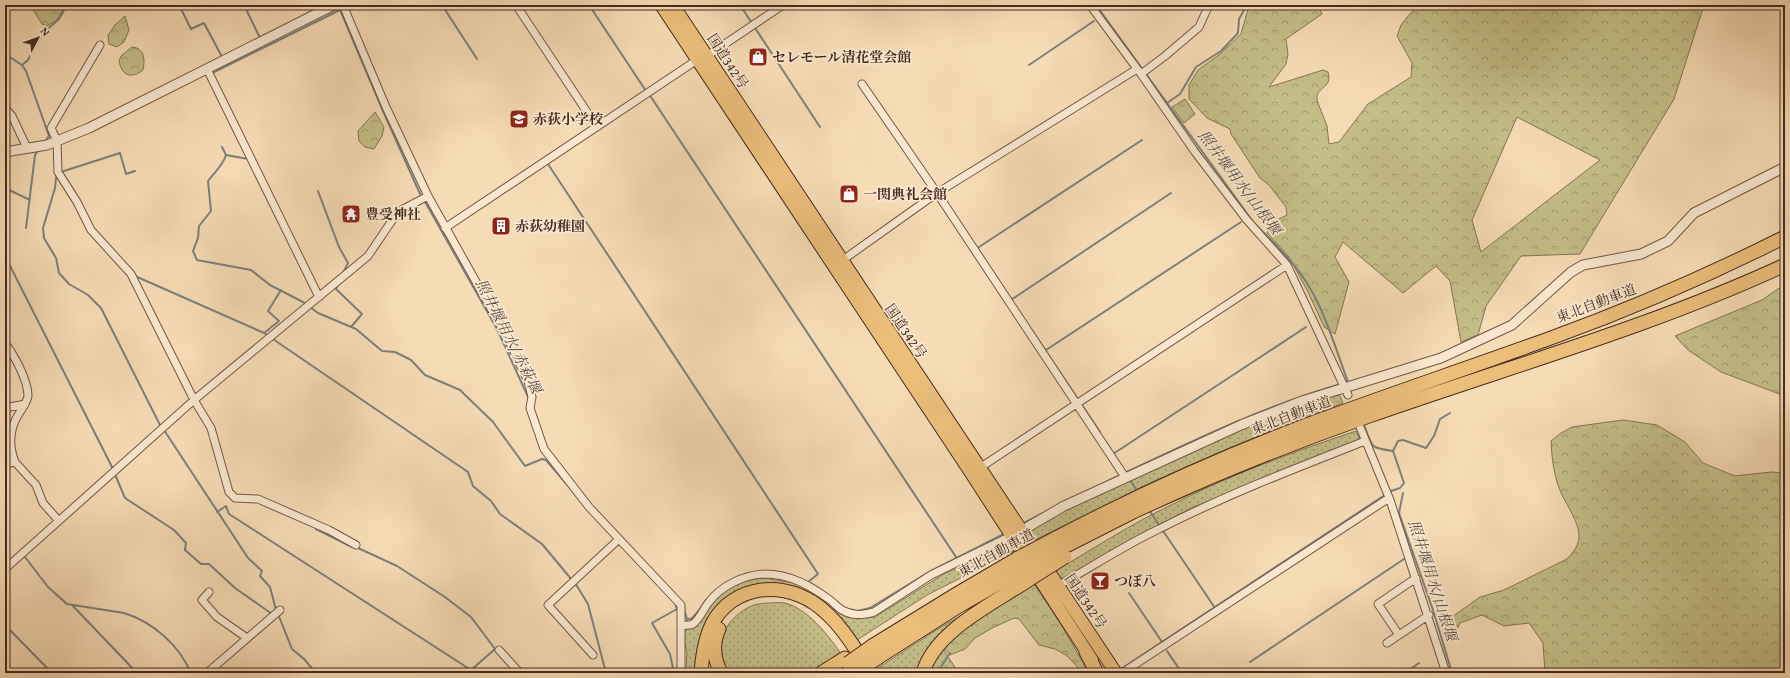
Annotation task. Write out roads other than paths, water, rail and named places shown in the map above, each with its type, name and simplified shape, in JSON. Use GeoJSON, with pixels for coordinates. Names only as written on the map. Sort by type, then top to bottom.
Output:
{"type":"FeatureCollection","features":[{"type":"Feature","properties":{"kind":"highway","name":"国道342号"},"geometry":{"type":"LineString","coordinates":[[661,5],[702,58],[975,470],[1016,533],[1047,592],[1086,652]]}},
{"type":"Feature","properties":{"kind":"highway","name":"国道342号"},"geometry":{"type":"LineString","coordinates":[[673,5],[702,58]]}},
{"type":"Feature","properties":{"kind":"highway","name":"東北自動車道"},"geometry":{"type":"LineString","coordinates":[[873,648],[959,606],[1060,549],[1185,475],[1244,450],[1370,402],[1552,338],[1686,284],[1785,237]]}},
{"type":"Feature","properties":{"kind":"highway","name":"東北自動車道"},"geometry":{"type":"LineString","coordinates":[[1060,549],[1132,513],[1302,440],[1425,396],[1633,326],[1698,302],[1785,265]]}},
{"type":"Feature","properties":{"kind":"highway","name":"国道342号"},"geometry":{"type":"LineString","coordinates":[[1016,533],[1058,586],[1116,673]]}},
{"type":"Feature","properties":{"kind":"highway"},"geometry":{"type":"LineString","coordinates":[[923,673],[935,648],[944,638],[966,621],[1024,569],[1060,549]]}},
{"type":"Feature","properties":{"kind":"highway","name":"東北自動車道"},"geometry":{"type":"LineString","coordinates":[[834,673],[851,667],[873,648],[955,595],[1024,569]]}},
{"type":"Feature","properties":{"kind":"highway"},"geometry":{"type":"LineString","coordinates":[[701,673],[704,650],[709,631],[715,619],[727,606],[740,596],[768,589],[779,589],[794,592],[825,611],[853,644],[871,673]]}},
{"type":"Feature","properties":{"kind":"highway"},"geometry":{"type":"LineString","coordinates":[[721,673],[716,664],[714,643],[721,624],[736,608],[745,602],[766,597],[784,598],[804,606],[814,612],[833,630],[862,673]]}},
{"type":"Feature","properties":{"kind":"highway"},"geometry":{"type":"LineString","coordinates":[[1086,652],[1098,673]]}},
{"type":"Feature","properties":{"kind":"highway"},"geometry":{"type":"LineString","coordinates":[[821,673],[851,667]]}},
{"type":"Feature","properties":{"kind":"street"},"geometry":{"type":"LineString","coordinates":[[5,152],[47,145],[90,128],[334,5]]}},
{"type":"Feature","properties":{"kind":"street"},"geometry":{"type":"LineString","coordinates":[[343,5],[386,107],[428,196],[507,337],[528,381],[532,396],[530,408],[544,449],[589,507],[618,540],[678,601],[682,610],[681,673]]}},
{"type":"Feature","properties":{"kind":"street"},"geometry":{"type":"LineString","coordinates":[[516,5],[597,127]]}},
{"type":"Feature","properties":{"kind":"street"},"geometry":{"type":"LineString","coordinates":[[445,228],[783,5]]}},
{"type":"Feature","properties":{"kind":"street"},"geometry":{"type":"LineString","coordinates":[[1090,5],[1139,71],[1195,152],[1241,213],[1287,265],[1347,392]]}},
{"type":"Feature","properties":{"kind":"street"},"geometry":{"type":"LineString","coordinates":[[838,264],[937,193],[1165,56],[1199,27],[1209,5]]}},
{"type":"Feature","properties":{"kind":"street"},"geometry":{"type":"LineString","coordinates":[[100,45],[51,128],[57,141],[58,172],[77,202],[92,230],[131,274],[194,400],[211,428],[224,480],[229,492],[235,498],[258,500],[329,530],[356,545]]}},
{"type":"Feature","properties":{"kind":"street"},"geometry":{"type":"LineString","coordinates":[[207,69],[319,297]]}},
{"type":"Feature","properties":{"kind":"street"},"geometry":{"type":"LineString","coordinates":[[862,84],[937,193],[1125,477]]}},
{"type":"Feature","properties":{"kind":"street"},"geometry":{"type":"LineString","coordinates":[[5,108],[12,116],[27,148]]}},
{"type":"Feature","properties":{"kind":"street"},"geometry":{"type":"LineString","coordinates":[[681,625],[690,625],[694,623],[709,602],[726,586],[747,578],[765,574],[789,577],[806,584],[843,611],[855,615],[864,615],[874,612],[931,575],[1016,533],[1064,506],[1125,477],[1241,425],[1302,401],[1347,392],[1441,358],[1512,325],[1571,272],[1583,265],[1641,254],[1668,242],[1694,213],[1785,167]]}},
{"type":"Feature","properties":{"kind":"street"},"geometry":{"type":"LineString","coordinates":[[5,569],[194,400],[368,256],[392,219],[403,210],[428,196]]}},
{"type":"Feature","properties":{"kind":"street"},"geometry":{"type":"LineString","coordinates":[[975,470],[1077,405],[1287,265]]}},
{"type":"Feature","properties":{"kind":"street"},"geometry":{"type":"LineString","coordinates":[[5,343],[18,364],[28,397],[14,420],[11,431],[11,447],[15,462],[36,485],[43,503],[59,521]]}},
{"type":"Feature","properties":{"kind":"street"},"geometry":{"type":"LineString","coordinates":[[5,408],[25,404]]}},
{"type":"Feature","properties":{"kind":"street"},"geometry":{"type":"LineString","coordinates":[[1360,427],[1389,498],[1446,673]]}},
{"type":"Feature","properties":{"kind":"street"},"geometry":{"type":"LineString","coordinates":[[1047,592],[1157,529],[1267,479],[1365,441]]}},
{"type":"Feature","properties":{"kind":"street"},"geometry":{"type":"LineString","coordinates":[[5,464],[15,462]]}},
{"type":"Feature","properties":{"kind":"street"},"geometry":{"type":"LineString","coordinates":[[1122,673],[1389,498]]}},
{"type":"Feature","properties":{"kind":"street"},"geometry":{"type":"LineString","coordinates":[[593,655],[548,605],[618,540]]}},
{"type":"Feature","properties":{"kind":"street"},"geometry":{"type":"LineString","coordinates":[[1399,635],[1378,604],[1416,578]]}},
{"type":"Feature","properties":{"kind":"street"},"geometry":{"type":"LineString","coordinates":[[209,592],[202,600],[217,617],[247,638]]}},
{"type":"Feature","properties":{"kind":"street"},"geometry":{"type":"LineString","coordinates":[[207,673],[280,610]]}},
{"type":"Feature","properties":{"kind":"street"},"geometry":{"type":"LineString","coordinates":[[1387,643],[1428,615]]}},
{"type":"Feature","properties":{"kind":"street"},"geometry":{"type":"LineString","coordinates":[[499,650],[520,673]]}},
{"type":"Feature","properties":{"kind":"waterway"},"geometry":{"type":"LineString","coordinates":[[22,65],[28,60],[42,34],[59,19],[67,5]]}},
{"type":"Feature","properties":{"kind":"waterway"},"geometry":{"type":"LineString","coordinates":[[179,5],[191,29],[204,23],[221,55]]}},
{"type":"Feature","properties":{"kind":"waterway"},"geometry":{"type":"LineString","coordinates":[[244,5],[259,36]]}},
{"type":"Feature","properties":{"kind":"waterway","name":"照井堰用水/赤萩堰"},"geometry":{"type":"LineString","coordinates":[[338,5],[421,196]]}},
{"type":"Feature","properties":{"kind":"waterway"},"geometry":{"type":"LineString","coordinates":[[442,5],[477,59]]}},
{"type":"Feature","properties":{"kind":"waterway"},"geometry":{"type":"LineString","coordinates":[[589,5],[646,91]]}},
{"type":"Feature","properties":{"kind":"waterway"},"geometry":{"type":"LineString","coordinates":[[740,5],[820,127]]}},
{"type":"Feature","properties":{"kind":"waterway","name":"照井堰用水/山根堰"},"geometry":{"type":"LineString","coordinates":[[1096,5],[1254,223],[1300,272],[1312,291],[1324,316],[1348,382],[1317,391],[1257,413],[1110,480]]}},
{"type":"Feature","properties":{"kind":"waterway"},"geometry":{"type":"LineString","coordinates":[[1167,103],[1180,94],[1196,67],[1221,51],[1238,33],[1239,19],[1247,5]]}},
{"type":"Feature","properties":{"kind":"waterway"},"geometry":{"type":"LineString","coordinates":[[212,73],[340,10]]}},
{"type":"Feature","properties":{"kind":"waterway"},"geometry":{"type":"LineString","coordinates":[[1029,65],[1094,21]]}},
{"type":"Feature","properties":{"kind":"waterway"},"geometry":{"type":"LineString","coordinates":[[5,54],[22,65],[26,71],[49,136],[44,143]]}},
{"type":"Feature","properties":{"kind":"waterway"},"geometry":{"type":"LineString","coordinates":[[649,94],[956,557]]}},
{"type":"Feature","properties":{"kind":"waterway"},"geometry":{"type":"LineString","coordinates":[[976,249],[1142,140]]}},
{"type":"Feature","properties":{"kind":"waterway"},"geometry":{"type":"LineString","coordinates":[[222,147],[226,155],[225,159],[208,181],[211,211],[199,226],[198,238],[193,251],[197,260],[251,270],[270,285],[303,302],[318,313],[356,329],[382,351],[395,352],[411,360],[425,375],[460,390],[493,422],[525,466],[542,459],[546,460],[576,495]]}},
{"type":"Feature","properties":{"kind":"waterway"},"geometry":{"type":"LineString","coordinates":[[26,228],[35,155],[39,149]]}},
{"type":"Feature","properties":{"kind":"waterway"},"geometry":{"type":"LineString","coordinates":[[61,173],[120,153],[126,174],[135,171]]}},
{"type":"Feature","properties":{"kind":"waterway"},"geometry":{"type":"LineString","coordinates":[[226,155],[248,159]]}},
{"type":"Feature","properties":{"kind":"waterway"},"geometry":{"type":"LineString","coordinates":[[548,164],[818,574],[808,582]]}},
{"type":"Feature","properties":{"kind":"waterway"},"geometry":{"type":"LineString","coordinates":[[58,176],[56,178],[55,188],[43,228],[44,238],[56,258],[59,273],[69,284],[88,295],[101,308],[161,427]]}},
{"type":"Feature","properties":{"kind":"waterway"},"geometry":{"type":"LineString","coordinates":[[5,188],[30,200]]}},
{"type":"Feature","properties":{"kind":"waterway"},"geometry":{"type":"LineString","coordinates":[[318,191],[339,247],[348,263],[343,273]]}},
{"type":"Feature","properties":{"kind":"waterway"},"geometry":{"type":"LineString","coordinates":[[1011,300],[1171,193]]}},
{"type":"Feature","properties":{"kind":"waterway","name":"照井堰用水/赤萩堰"},"geometry":{"type":"LineString","coordinates":[[424,200],[497,329],[529,399]]}},
{"type":"Feature","properties":{"kind":"waterway"},"geometry":{"type":"LineString","coordinates":[[1046,350],[1241,222]]}},
{"type":"Feature","properties":{"kind":"waterway"},"geometry":{"type":"LineString","coordinates":[[5,256],[111,465],[125,498],[174,530],[186,543],[185,550],[201,564],[209,564],[235,588],[272,614]]}},
{"type":"Feature","properties":{"kind":"waterway"},"geometry":{"type":"LineString","coordinates":[[135,276],[264,333],[468,472],[473,486],[491,501],[500,514],[542,544],[577,586],[588,604],[606,673]]}},
{"type":"Feature","properties":{"kind":"waterway"},"geometry":{"type":"LineString","coordinates":[[338,285],[336,289],[362,314],[351,327]]}},
{"type":"Feature","properties":{"kind":"waterway"},"geometry":{"type":"LineString","coordinates":[[264,333],[279,321],[268,311],[281,290]]}},
{"type":"Feature","properties":{"kind":"waterway"},"geometry":{"type":"LineString","coordinates":[[1113,454],[1306,327]]}},
{"type":"Feature","properties":{"kind":"waterway"},"geometry":{"type":"LineString","coordinates":[[1031,329],[1100,432]]}},
{"type":"Feature","properties":{"kind":"waterway"},"geometry":{"type":"LineString","coordinates":[[1393,451],[1398,441],[1403,440],[1426,448],[1434,436],[1440,419],[1450,413]]}},
{"type":"Feature","properties":{"kind":"waterway"},"geometry":{"type":"LineString","coordinates":[[1121,669],[1391,491],[1400,488],[1404,483],[1393,451],[1380,449],[1373,446],[1365,427]]}},
{"type":"Feature","properties":{"kind":"waterway"},"geometry":{"type":"LineString","coordinates":[[164,430],[248,558],[262,571],[260,576],[270,587],[276,610]]}},
{"type":"Feature","properties":{"kind":"waterway"},"geometry":{"type":"LineString","coordinates":[[1129,478],[1137,491]]}},
{"type":"Feature","properties":{"kind":"waterway","name":"照井堰用水/山根堰"},"geometry":{"type":"LineString","coordinates":[[1403,493],[1399,513],[1433,610],[1452,673]]}},
{"type":"Feature","properties":{"kind":"waterway"},"geometry":{"type":"LineString","coordinates":[[217,512],[226,506],[229,514],[471,670],[495,649],[471,617],[445,597],[397,566],[358,548],[350,546],[316,529]]}},
{"type":"Feature","properties":{"kind":"waterway"},"geometry":{"type":"LineString","coordinates":[[1149,510],[1215,608]]}},
{"type":"Feature","properties":{"kind":"waterway"},"geometry":{"type":"LineString","coordinates":[[1022,524],[1043,513]]}},
{"type":"Feature","properties":{"kind":"waterway"},"geometry":{"type":"LineString","coordinates":[[597,520],[658,585]]}},
{"type":"Feature","properties":{"kind":"waterway"},"geometry":{"type":"LineString","coordinates":[[838,603],[845,608],[857,611],[870,608],[929,572],[1004,534]]}},
{"type":"Feature","properties":{"kind":"waterway"},"geometry":{"type":"LineString","coordinates":[[1250,662],[1413,553]]}},
{"type":"Feature","properties":{"kind":"waterway"},"geometry":{"type":"LineString","coordinates":[[25,557],[48,587],[67,604],[124,613],[145,622],[172,644],[180,653],[191,673]]}},
{"type":"Feature","properties":{"kind":"waterway"},"geometry":{"type":"LineString","coordinates":[[811,583],[827,594]]}},
{"type":"Feature","properties":{"kind":"waterway"},"geometry":{"type":"LineString","coordinates":[[1129,593],[1162,642]]}},
{"type":"Feature","properties":{"kind":"waterway","name":"照井堰用水/赤萩堰"},"geometry":{"type":"LineString","coordinates":[[675,594],[681,601]]}},
{"type":"Feature","properties":{"kind":"waterway"},"geometry":{"type":"LineString","coordinates":[[687,619],[691,619],[711,595]]}},
{"type":"Feature","properties":{"kind":"waterway"},"geometry":{"type":"LineString","coordinates":[[674,673],[670,654],[652,623],[677,609],[675,603]]}},
{"type":"Feature","properties":{"kind":"waterway"},"geometry":{"type":"LineString","coordinates":[[73,606],[137,673]]}},
{"type":"Feature","properties":{"kind":"waterway","name":"照井堰用水/赤萩堰"},"geometry":{"type":"LineString","coordinates":[[684,609],[687,619],[684,632]]}},
{"type":"Feature","properties":{"kind":"waterway"},"geometry":{"type":"LineString","coordinates":[[278,614],[292,649],[304,659],[316,673]]}},
{"type":"Feature","properties":{"kind":"waterway"},"geometry":{"type":"LineString","coordinates":[[5,625],[52,673]]}},
{"type":"Feature","properties":{"kind":"waterway"},"geometry":{"type":"LineString","coordinates":[[1167,651],[1182,673]]}},
{"type":"Feature","properties":{"kind":"waterway"},"geometry":{"type":"LineString","coordinates":[[937,673],[950,653]]}},
{"type":"Feature","properties":{"kind":"waterway"},"geometry":{"type":"LineString","coordinates":[[1405,673],[1419,663]]}},
{"type":"Feature","properties":{"kind":"place","name":"セレモール清花堂会館"},"geometry":{"type":"Point","coordinates":[758,57]}},
{"type":"Feature","properties":{"kind":"place","name":"赤荻小学校"},"geometry":{"type":"Point","coordinates":[519,119]}},
{"type":"Feature","properties":{"kind":"place","name":"一関典礼会館"},"geometry":{"type":"Point","coordinates":[849,194]}},
{"type":"Feature","properties":{"kind":"place","name":"豊受神社"},"geometry":{"type":"Point","coordinates":[351,214]}},
{"type":"Feature","properties":{"kind":"place","name":"赤荻幼稚園"},"geometry":{"type":"Point","coordinates":[501,226]}},
{"type":"Feature","properties":{"kind":"place","name":"つぼ八"},"geometry":{"type":"Point","coordinates":[1100,581]}}]}
